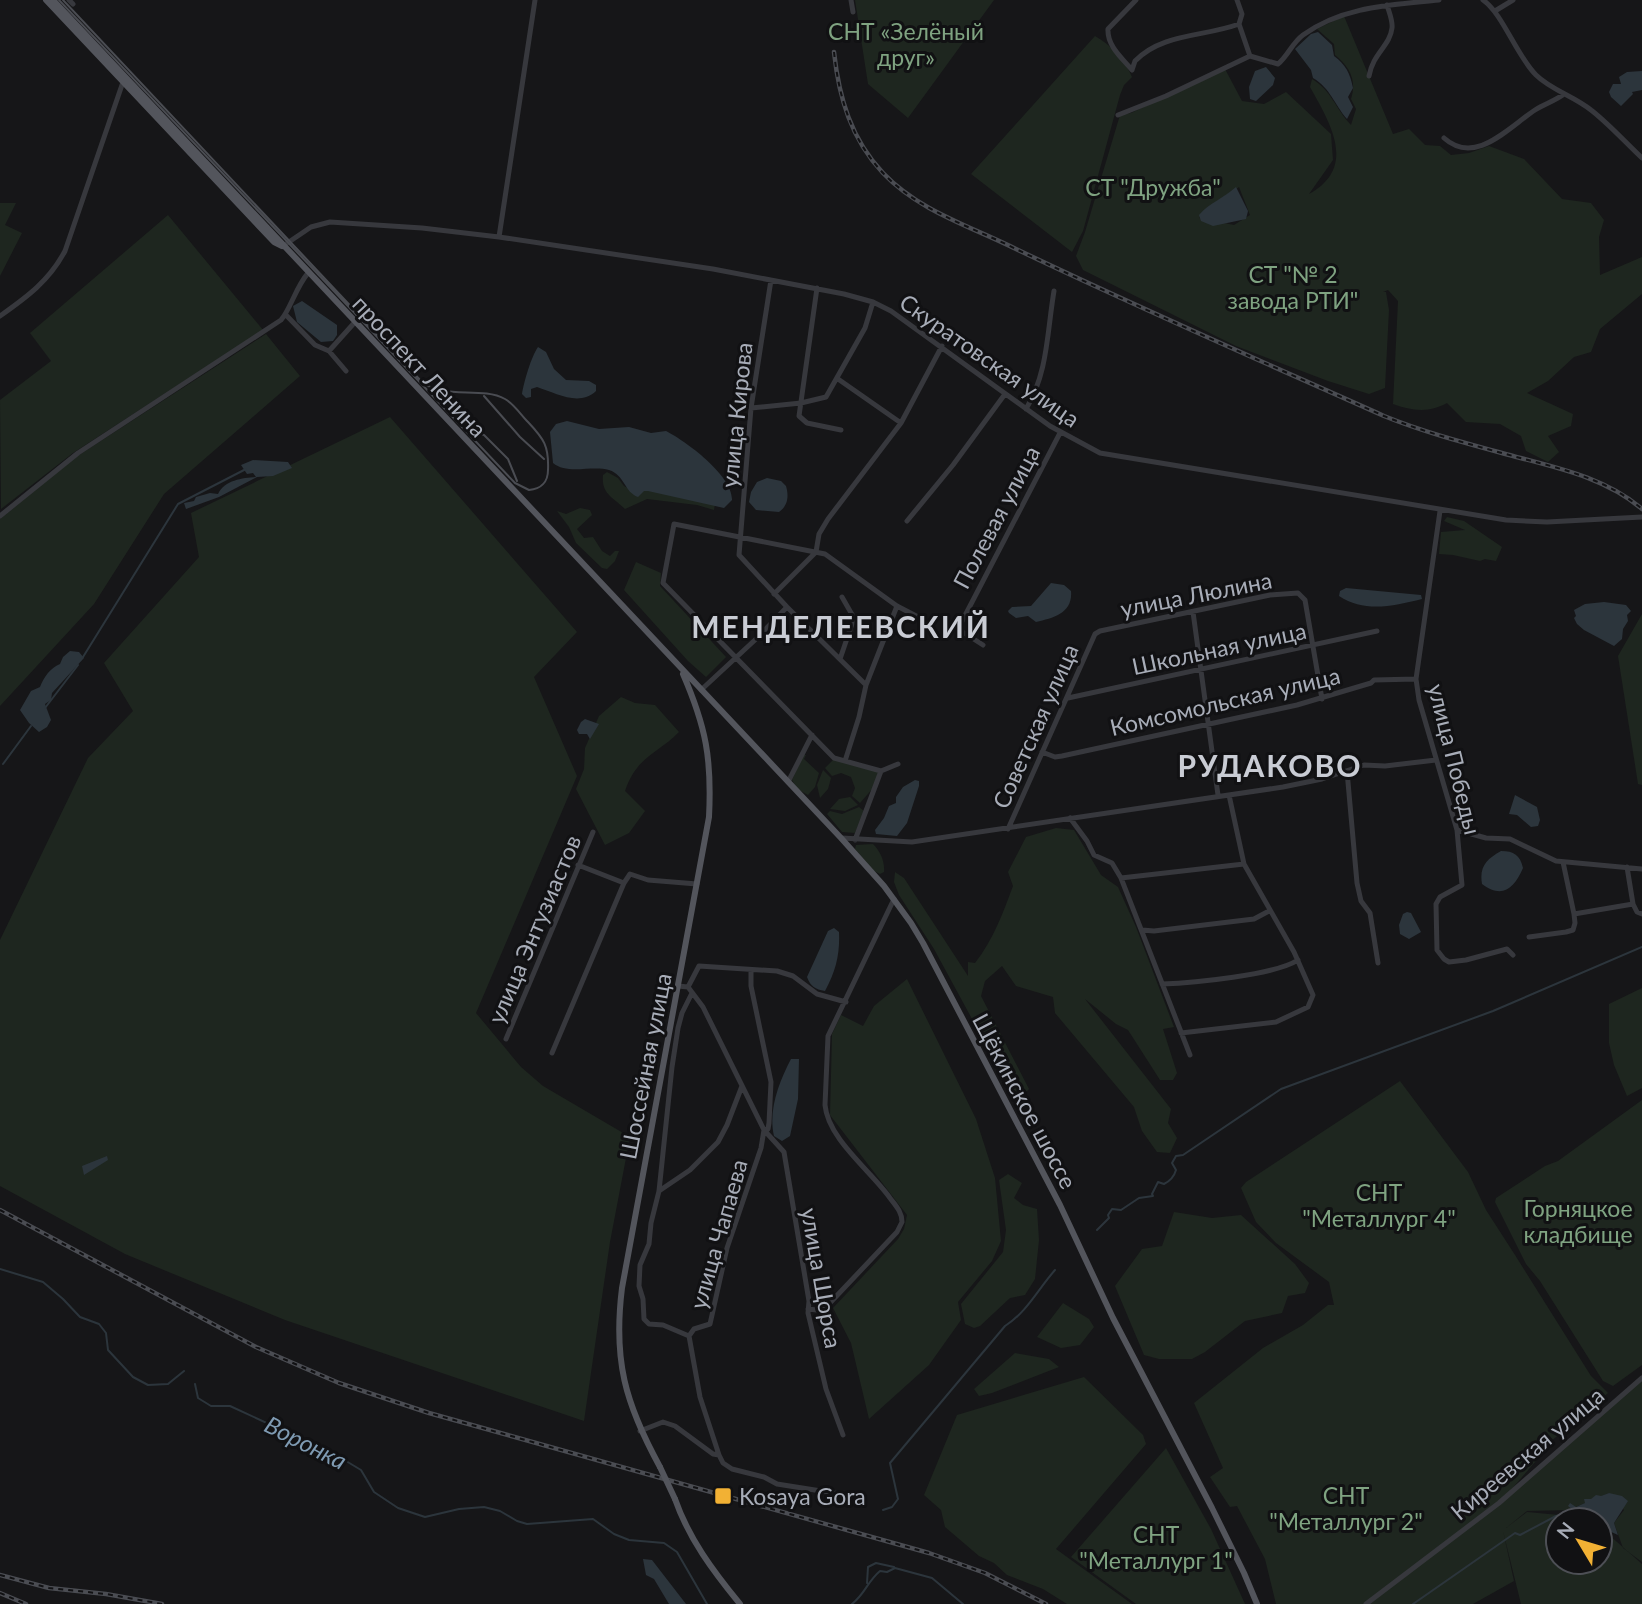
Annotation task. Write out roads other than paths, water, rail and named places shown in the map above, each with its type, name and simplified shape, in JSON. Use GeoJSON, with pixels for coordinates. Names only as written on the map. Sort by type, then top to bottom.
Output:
{"type":"FeatureCollection","features":[{"type":"Feature","properties":{"kind":"main road","name":"проспект Ленина"},"geometry":{"type":"LineString","coordinates":[[46,0],[215,175],[274,242],[283,246],[681,669]]}},
{"type":"Feature","properties":{"kind":"main road","name":"проспект Ленина"},"geometry":{"type":"LineString","coordinates":[[53,0],[62,14]]}},
{"type":"Feature","properties":{"kind":"main road","name":"Щёкинское шоссе"},"geometry":{"type":"LineString","coordinates":[[681,669],[841,838],[894,899],[923,943],[1060,1205],[1113,1318],[1233,1550],[1256,1604]]}},
{"type":"Feature","properties":{"kind":"main road","name":"Шоссейная улица"},"geometry":{"type":"LineString","coordinates":[[681,669],[703,724],[710,761],[709,817],[618,1321],[621,1368],[640,1431],[660,1466],[688,1532],[707,1563],[740,1604]]}},
{"type":"Feature","properties":{"kind":"street"},"geometry":{"type":"LineString","coordinates":[[499,237],[536,0]]}},
{"type":"Feature","properties":{"kind":"street"},"geometry":{"type":"LineString","coordinates":[[851,0],[853,12]]}},
{"type":"Feature","properties":{"kind":"street"},"geometry":{"type":"LineString","coordinates":[[1136,0],[1108,29],[1107,37],[1110,45],[1132,70],[1135,61],[1153,47],[1239,24]]}},
{"type":"Feature","properties":{"kind":"street"},"geometry":{"type":"LineString","coordinates":[[1237,0],[1242,14],[1239,24],[1250,56]]}},
{"type":"Feature","properties":{"kind":"street"},"geometry":{"type":"LineString","coordinates":[[1118,115],[1166,96],[1250,56],[1280,63],[1296,40],[1316,27],[1353,11],[1439,0]]}},
{"type":"Feature","properties":{"kind":"street"},"geometry":{"type":"LineString","coordinates":[[1483,0],[1495,11],[1533,73],[1591,110],[1642,158]]}},
{"type":"Feature","properties":{"kind":"street"},"geometry":{"type":"LineString","coordinates":[[1495,11],[1513,0]]}},
{"type":"Feature","properties":{"kind":"street"},"geometry":{"type":"LineString","coordinates":[[1370,76],[1372,62],[1392,29],[1387,5]]}},
{"type":"Feature","properties":{"kind":"street"},"geometry":{"type":"LineString","coordinates":[[0,316],[33,293],[61,259],[72,235],[124,79]]}},
{"type":"Feature","properties":{"kind":"street"},"geometry":{"type":"LineString","coordinates":[[1444,138],[1454,147],[1470,149],[1492,141],[1536,109],[1564,94]]}},
{"type":"Feature","properties":{"kind":"street","name":"Скуратовская улица"},"geometry":{"type":"LineString","coordinates":[[283,246],[311,227],[330,222],[386,225],[499,237],[817,288],[873,302],[891,311],[1060,433],[1100,453],[1440,510],[1528,522],[1639,517]]}},
{"type":"Feature","properties":{"kind":"street"},"geometry":{"type":"LineString","coordinates":[[0,516],[78,453],[269,329],[286,315],[299,284],[308,273]]}},
{"type":"Feature","properties":{"kind":"street","name":"улица Кирова"},"geometry":{"type":"LineString","coordinates":[[771,280],[751,408],[739,555],[774,594]]}},
{"type":"Feature","properties":{"kind":"street"},"geometry":{"type":"LineString","coordinates":[[817,288],[799,416],[807,423],[841,430]]}},
{"type":"Feature","properties":{"kind":"street"},"geometry":{"type":"LineString","coordinates":[[1026,409],[1042,375],[1054,291]]}},
{"type":"Feature","properties":{"kind":"street"},"geometry":{"type":"LineString","coordinates":[[751,408],[801,403],[826,397],[865,328],[873,302]]}},
{"type":"Feature","properties":{"kind":"street"},"geometry":{"type":"LineString","coordinates":[[286,315],[315,345],[329,351],[346,371]]}},
{"type":"Feature","properties":{"kind":"street"},"geometry":{"type":"LineString","coordinates":[[329,351],[355,322]]}},
{"type":"Feature","properties":{"kind":"street"},"geometry":{"type":"LineString","coordinates":[[866,685],[774,594],[816,552],[819,534],[828,519],[901,423],[942,346]]}},
{"type":"Feature","properties":{"kind":"street"},"geometry":{"type":"LineString","coordinates":[[838,379],[901,423]]}},
{"type":"Feature","properties":{"kind":"street"},"geometry":{"type":"LineString","coordinates":[[906,521],[953,466],[1005,394]]}},
{"type":"Feature","properties":{"kind":"street","name":"Полевая улица"},"geometry":{"type":"LineString","coordinates":[[982,645],[958,629],[1060,433]]}},
{"type":"Feature","properties":{"kind":"street","name":"улица Победы"},"geometry":{"type":"LineString","coordinates":[[1440,510],[1416,679],[1419,700],[1457,830],[1462,885],[1440,897],[1436,904],[1437,950],[1450,962],[1507,949],[1513,955]]}},
{"type":"Feature","properties":{"kind":"street"},"geometry":{"type":"LineString","coordinates":[[898,764],[881,771],[834,758],[663,583],[674,524],[825,554],[897,606],[922,619]]}},
{"type":"Feature","properties":{"kind":"street","name":"улица Люлина"},"geometry":{"type":"LineString","coordinates":[[1093,638],[1100,631],[1270,595],[1298,593],[1305,600],[1312,646]]}},
{"type":"Feature","properties":{"kind":"street"},"geometry":{"type":"LineString","coordinates":[[840,659],[854,618],[842,597]]}},
{"type":"Feature","properties":{"kind":"street"},"geometry":{"type":"LineString","coordinates":[[845,761],[866,685],[897,606]]}},
{"type":"Feature","properties":{"kind":"street"},"geometry":{"type":"LineString","coordinates":[[701,690],[787,607]]}},
{"type":"Feature","properties":{"kind":"street"},"geometry":{"type":"LineString","coordinates":[[1194,612],[1218,796]]}},
{"type":"Feature","properties":{"kind":"street","name":"Школьная улица"},"geometry":{"type":"LineString","coordinates":[[1068,698],[1377,631]]}},
{"type":"Feature","properties":{"kind":"street","name":"Советская улица"},"geometry":{"type":"LineString","coordinates":[[841,838],[912,842],[1008,829],[1093,638]]}},
{"type":"Feature","properties":{"kind":"street"},"geometry":{"type":"LineString","coordinates":[[1312,646],[1322,699]]}},
{"type":"Feature","properties":{"kind":"street","name":"Комсомольская улица"},"geometry":{"type":"LineString","coordinates":[[1042,752],[1055,757],[1062,756],[1322,699],[1374,680],[1416,679]]}},
{"type":"Feature","properties":{"kind":"street"},"geometry":{"type":"LineString","coordinates":[[788,782],[812,736]]}},
{"type":"Feature","properties":{"kind":"street"},"geometry":{"type":"LineString","coordinates":[[1008,829],[1309,782],[1364,765],[1385,766],[1436,760]]}},
{"type":"Feature","properties":{"kind":"street"},"geometry":{"type":"LineString","coordinates":[[855,840],[881,771]]}},
{"type":"Feature","properties":{"kind":"street"},"geometry":{"type":"LineString","coordinates":[[1347,771],[1357,883],[1361,901],[1370,913],[1378,962]]}},
{"type":"Feature","properties":{"kind":"street"},"geometry":{"type":"LineString","coordinates":[[1181,1033],[1276,1022],[1302,1011],[1311,1002],[1311,987],[1298,960],[1244,864],[1228,795]]}},
{"type":"Feature","properties":{"kind":"street"},"geometry":{"type":"LineString","coordinates":[[1069,818],[1094,855],[1112,863],[1121,878],[1190,1055]]}},
{"type":"Feature","properties":{"kind":"street"},"geometry":{"type":"LineString","coordinates":[[1457,830],[1486,838],[1510,839],[1556,861],[1642,869]]}},
{"type":"Feature","properties":{"kind":"street","name":"улица Энтузиастов"},"geometry":{"type":"LineString","coordinates":[[506,1040],[593,832]]}},
{"type":"Feature","properties":{"kind":"street"},"geometry":{"type":"LineString","coordinates":[[1529,937],[1573,930],[1574,914],[1563,862]]}},
{"type":"Feature","properties":{"kind":"street"},"geometry":{"type":"LineString","coordinates":[[1121,878],[1244,864]]}},
{"type":"Feature","properties":{"kind":"street"},"geometry":{"type":"LineString","coordinates":[[578,865],[624,883]]}},
{"type":"Feature","properties":{"kind":"street"},"geometry":{"type":"LineString","coordinates":[[1627,867],[1633,904],[1637,912],[1642,914]]}},
{"type":"Feature","properties":{"kind":"street"},"geometry":{"type":"LineString","coordinates":[[552,1053],[630,874],[648,880],[697,884]]}},
{"type":"Feature","properties":{"kind":"street"},"geometry":{"type":"LineString","coordinates":[[808,1309],[817,1310],[828,1305],[897,1232],[902,1222],[898,1210],[873,1176],[846,1148],[826,1115],[828,1036],[894,899]]}},
{"type":"Feature","properties":{"kind":"street"},"geometry":{"type":"LineString","coordinates":[[1574,914],[1633,904]]}},
{"type":"Feature","properties":{"kind":"street"},"geometry":{"type":"LineString","coordinates":[[1142,930],[1154,931],[1254,919],[1269,911]]}},
{"type":"Feature","properties":{"kind":"street"},"geometry":{"type":"LineString","coordinates":[[1163,984],[1257,973],[1289,966],[1298,960]]}},
{"type":"Feature","properties":{"kind":"street"},"geometry":{"type":"LineString","coordinates":[[678,986],[688,987],[699,967],[777,971],[793,976],[817,995],[846,1002]]}},
{"type":"Feature","properties":{"kind":"street","name":"улица Чапаева"},"geometry":{"type":"LineString","coordinates":[[719,1455],[700,1397],[689,1336],[694,1329],[710,1324],[727,1248],[761,1148],[764,1130],[769,1123],[771,1082],[751,986],[751,970]]}},
{"type":"Feature","properties":{"kind":"street","name":"улица Щорса"},"geometry":{"type":"LineString","coordinates":[[688,987],[703,1007],[764,1130],[784,1152],[809,1301],[808,1309],[826,1389],[843,1435]]}},
{"type":"Feature","properties":{"kind":"street"},"geometry":{"type":"LineString","coordinates":[[689,1336],[663,1325],[649,1324],[643,1313],[639,1286],[640,1265],[649,1244],[659,1192],[674,1054],[682,1013],[692,993]]}},
{"type":"Feature","properties":{"kind":"street"},"geometry":{"type":"LineString","coordinates":[[659,1192],[690,1170],[718,1142],[742,1086]]}},
{"type":"Feature","properties":{"kind":"street","name":"Киреевская улица"},"geometry":{"type":"LineString","coordinates":[[1366,1604],[1493,1508],[1642,1378]]}},
{"type":"Feature","properties":{"kind":"street"},"geometry":{"type":"LineString","coordinates":[[640,1431],[663,1422],[675,1426],[713,1454],[719,1455],[723,1463],[732,1469],[764,1477],[777,1484],[859,1497]]}},
{"type":"Feature","properties":{"kind":"waterway"},"geometry":{"type":"LineString","coordinates":[[83,657],[178,504],[246,469]]}},
{"type":"Feature","properties":{"kind":"waterway"},"geometry":{"type":"LineString","coordinates":[[45,708],[78,665]]}},
{"type":"Feature","properties":{"kind":"waterway"},"geometry":{"type":"LineString","coordinates":[[3,764],[31,726]]}},
{"type":"Feature","properties":{"kind":"waterway"},"geometry":{"type":"LineString","coordinates":[[1097,1230],[1109,1218],[1112,1209],[1121,1210],[1139,1198],[1153,1196],[1158,1182],[1164,1184],[1174,1175],[1176,1170],[1172,1163],[1176,1156],[1183,1155],[1281,1089],[1493,1011],[1642,947]]}},
{"type":"Feature","properties":{"kind":"waterway","name":"Воронка"},"geometry":{"type":"LineString","coordinates":[[0,1269],[43,1282],[80,1317],[99,1324],[106,1333],[108,1350],[133,1377],[148,1385],[168,1384],[184,1371]]}},
{"type":"Feature","properties":{"kind":"waterway"},"geometry":{"type":"LineString","coordinates":[[883,1510],[892,1507],[898,1499],[890,1463],[1055,1270]]}},
{"type":"Feature","properties":{"kind":"waterway","name":"Воронка"},"geometry":{"type":"LineString","coordinates":[[195,1384],[198,1398],[211,1406],[230,1406],[336,1455],[361,1470],[374,1492],[398,1508],[425,1517],[459,1509],[484,1507],[500,1511],[527,1524],[593,1519],[614,1534],[629,1540],[664,1543],[677,1552],[707,1604]]}},
{"type":"Feature","properties":{"kind":"waterway"},"geometry":{"type":"LineString","coordinates":[[1413,1604],[1515,1533],[1520,1535],[1544,1522]]}},
{"type":"Feature","properties":{"kind":"waterway"},"geometry":{"type":"LineString","coordinates":[[867,1583],[868,1567],[876,1563],[894,1567]]}},
{"type":"Feature","properties":{"kind":"waterway","name":"Воронка"},"geometry":{"type":"LineString","coordinates":[[852,1604],[880,1571],[887,1572],[895,1568],[932,1578],[963,1604]]}},
{"type":"Feature","properties":{"kind":"tram line"},"geometry":{"type":"LineString","coordinates":[[59,0],[515,483],[529,490],[543,484],[548,470],[548,455],[544,443],[514,407],[495,395],[452,392],[422,382],[63,0]]}},
{"type":"Feature","properties":{"kind":"tram line"},"geometry":{"type":"LineString","coordinates":[[484,396],[520,437],[544,459]]}},
{"type":"Feature","properties":{"kind":"tram line"},"geometry":{"type":"LineString","coordinates":[[463,427],[484,435],[508,459],[517,481]]}},
{"type":"Feature","properties":{"kind":"railway"},"geometry":{"type":"LineString","coordinates":[[834,52],[843,102],[863,146],[883,173],[912,198],[929,208],[1107,292],[1384,416],[1448,438],[1581,475],[1613,489],[1642,509]]}},
{"type":"Feature","properties":{"kind":"railway"},"geometry":{"type":"LineString","coordinates":[[0,1210],[256,1347],[339,1383],[429,1413],[929,1553],[985,1573],[1046,1604]]}},
{"type":"Feature","properties":{"kind":"railway"},"geometry":{"type":"LineString","coordinates":[[0,1575],[49,1588],[162,1604]]}},
{"type":"Feature","properties":{"kind":"railway"},"geometry":{"type":"LineString","coordinates":[[0,1593],[26,1604]]}},
{"type":"Feature","properties":{"kind":"place","name":"Kosaya Gora"},"geometry":{"type":"Point","coordinates":[723,1496]}},
{"type":"Feature","properties":{"kind":"district","name":"МЕНДЕЛЕЕВСКИЙ"},"geometry":{"type":"Point","coordinates":[841,626]}},
{"type":"Feature","properties":{"kind":"district","name":"РУДАКОВО"},"geometry":{"type":"Point","coordinates":[1270,765]}},
{"type":"Feature","properties":{"kind":"park label","name":"СНТ «Зелёный друг»"},"geometry":{"type":"Point","coordinates":[906,44]}},
{"type":"Feature","properties":{"kind":"park label","name":"СТ \"Дружба\""},"geometry":{"type":"Point","coordinates":[1153,187]}},
{"type":"Feature","properties":{"kind":"park label","name":"СТ \"№ 2 завода РТИ\""},"geometry":{"type":"Point","coordinates":[1293,287]}},
{"type":"Feature","properties":{"kind":"park label","name":"СНТ \"Металлург 4\""},"geometry":{"type":"Point","coordinates":[1379,1205]}},
{"type":"Feature","properties":{"kind":"park label","name":"Горняцкое кладбище"},"geometry":{"type":"Point","coordinates":[1578,1221]}},
{"type":"Feature","properties":{"kind":"park label","name":"СНТ \"Металлург 2\""},"geometry":{"type":"Point","coordinates":[1346,1508]}},
{"type":"Feature","properties":{"kind":"park label","name":"СНТ \"Металлург 1\""},"geometry":{"type":"Point","coordinates":[1156,1547]}}]}
